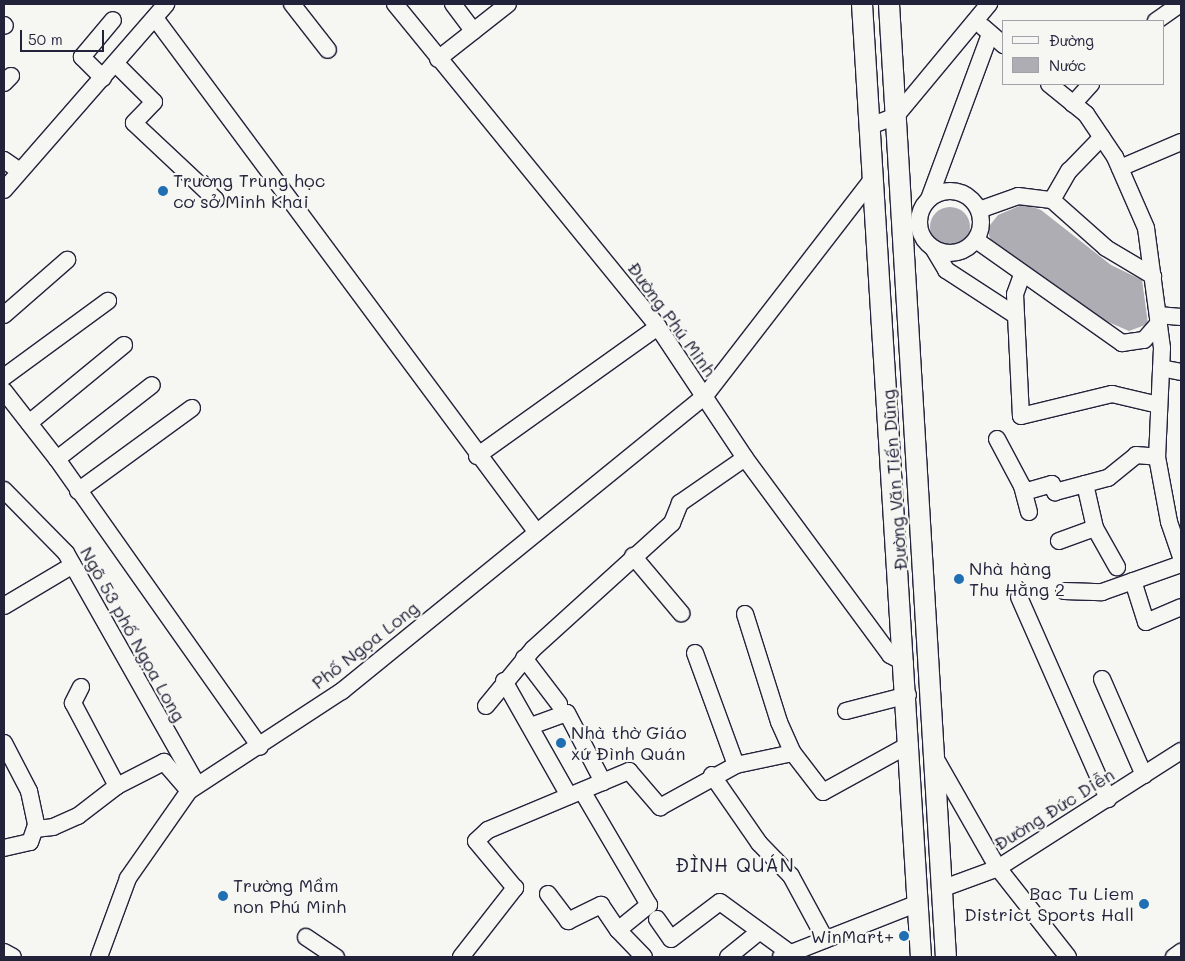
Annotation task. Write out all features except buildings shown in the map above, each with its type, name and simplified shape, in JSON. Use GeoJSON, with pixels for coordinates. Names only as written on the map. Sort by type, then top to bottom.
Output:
{"type":"FeatureCollection","features":[{"type":"Feature","properties":{"kind":"main road","name":"Đường Văn Tiến Dũng"},"geometry":{"type":"LineString","coordinates":[[862,4],[908,695],[921,957]]}},
{"type":"Feature","properties":{"kind":"main road","name":"Đường Văn Tiến Dũng"},"geometry":{"type":"LineString","coordinates":[[890,4],[900,206],[946,957]]}},
{"type":"Feature","properties":{"kind":"street"},"geometry":{"type":"LineString","coordinates":[[4,190],[166,4]]}},
{"type":"Feature","properties":{"kind":"street"},"geometry":{"type":"LineString","coordinates":[[292,4],[328,50]]}},
{"type":"Feature","properties":{"kind":"street","name":"Đường Phú Minh"},"geometry":{"type":"LineString","coordinates":[[395,4],[658,327],[745,458],[890,655],[906,663]]}},
{"type":"Feature","properties":{"kind":"street"},"geometry":{"type":"LineString","coordinates":[[454,4],[473,32]]}},
{"type":"Feature","properties":{"kind":"street"},"geometry":{"type":"LineString","coordinates":[[438,58],[508,4]]}},
{"type":"Feature","properties":{"kind":"street"},"geometry":{"type":"LineString","coordinates":[[870,126],[896,116],[989,4]]}},
{"type":"Feature","properties":{"kind":"street"},"geometry":{"type":"LineString","coordinates":[[1157,20],[1180,4]]}},
{"type":"Feature","properties":{"kind":"street"},"geometry":{"type":"LineString","coordinates":[[155,18],[478,456],[535,530]]}},
{"type":"Feature","properties":{"kind":"street"},"geometry":{"type":"LineString","coordinates":[[102,78],[82,57],[113,20]]}},
{"type":"Feature","properties":{"kind":"street"},"geometry":{"type":"LineString","coordinates":[[975,20],[1002,43]]}},
{"type":"Feature","properties":{"kind":"street"},"geometry":{"type":"LineString","coordinates":[[990,34],[929,199],[919,217],[924,240],[933,248],[946,270],[1015,315]]}},
{"type":"Feature","properties":{"kind":"street"},"geometry":{"type":"LineString","coordinates":[[115,63],[154,102],[134,123],[216,200]]}},
{"type":"Feature","properties":{"kind":"street"},"geometry":{"type":"LineString","coordinates":[[1050,85],[1073,104],[1102,137],[1120,168],[1146,228],[1158,319],[1161,368],[1157,457],[1176,525],[1181,556]]}},
{"type":"Feature","properties":{"kind":"street"},"geometry":{"type":"LineString","coordinates":[[1073,104],[1090,85]]}},
{"type":"Feature","properties":{"kind":"street"},"geometry":{"type":"LineString","coordinates":[[1052,200],[1069,171],[1102,137]]}},
{"type":"Feature","properties":{"kind":"street"},"geometry":{"type":"LineString","coordinates":[[1120,168],[1181,142]]}},
{"type":"Feature","properties":{"kind":"street"},"geometry":{"type":"LineString","coordinates":[[4,160],[20,171]]}},
{"type":"Feature","properties":{"kind":"street","name":"Phố Ngọa Long"},"geometry":{"type":"LineString","coordinates":[[98,957],[128,878],[193,788],[260,747],[358,678],[535,530],[704,397],[874,178]]}},
{"type":"Feature","properties":{"kind":"street"},"geometry":{"type":"LineString","coordinates":[[929,199],[942,192],[957,192],[979,210]]}},
{"type":"Feature","properties":{"kind":"street"},"geometry":{"type":"LineString","coordinates":[[979,210],[1018,196],[1052,200],[1106,248],[1153,276]]}},
{"type":"Feature","properties":{"kind":"street"},"geometry":{"type":"LineString","coordinates":[[900,206],[919,217]]}},
{"type":"Feature","properties":{"kind":"street"},"geometry":{"type":"LineString","coordinates":[[976,240],[979,210]]}},
{"type":"Feature","properties":{"kind":"street"},"geometry":{"type":"LineString","coordinates":[[976,240],[1022,275],[1122,343],[1144,340],[1158,319]]}},
{"type":"Feature","properties":{"kind":"street"},"geometry":{"type":"LineString","coordinates":[[933,248],[956,252],[976,240]]}},
{"type":"Feature","properties":{"kind":"street"},"geometry":{"type":"LineString","coordinates":[[4,315],[67,260]]}},
{"type":"Feature","properties":{"kind":"street"},"geometry":{"type":"LineString","coordinates":[[1022,275],[1015,294],[1021,416],[1112,394],[1159,405]]}},
{"type":"Feature","properties":{"kind":"street"},"geometry":{"type":"LineString","coordinates":[[4,377],[108,301]]}},
{"type":"Feature","properties":{"kind":"street"},"geometry":{"type":"LineString","coordinates":[[1158,319],[1181,317]]}},
{"type":"Feature","properties":{"kind":"street"},"geometry":{"type":"LineString","coordinates":[[478,456],[658,327]]}},
{"type":"Feature","properties":{"kind":"street"},"geometry":{"type":"LineString","coordinates":[[29,423],[124,345]]}},
{"type":"Feature","properties":{"kind":"street"},"geometry":{"type":"LineString","coordinates":[[1161,368],[1181,372]]}},
{"type":"Feature","properties":{"kind":"street"},"geometry":{"type":"LineString","coordinates":[[57,459],[152,385]]}},
{"type":"Feature","properties":{"kind":"street"},"geometry":{"type":"LineString","coordinates":[[4,391],[57,459],[260,747]]}},
{"type":"Feature","properties":{"kind":"street"},"geometry":{"type":"LineString","coordinates":[[78,491],[192,408]]}},
{"type":"Feature","properties":{"kind":"street"},"geometry":{"type":"LineString","coordinates":[[997,439],[1024,492],[1029,512]]}},
{"type":"Feature","properties":{"kind":"street"},"geometry":{"type":"LineString","coordinates":[[1024,492],[1052,484],[1055,492],[1108,478],[1136,455],[1157,457]]}},
{"type":"Feature","properties":{"kind":"street"},"geometry":{"type":"LineString","coordinates":[[486,706],[524,658],[633,556],[672,523],[680,503],[745,458]]}},
{"type":"Feature","properties":{"kind":"street"},"geometry":{"type":"LineString","coordinates":[[1085,484],[1095,528],[1117,567]]}},
{"type":"Feature","properties":{"kind":"street","name":"Ngõ 53 phố Ngọa Long"},"geometry":{"type":"LineString","coordinates":[[8,500],[73,565],[193,788]]}},
{"type":"Feature","properties":{"kind":"street"},"geometry":{"type":"LineString","coordinates":[[1059,541],[1095,528]]}},
{"type":"Feature","properties":{"kind":"street"},"geometry":{"type":"LineString","coordinates":[[633,556],[681,613]]}},
{"type":"Feature","properties":{"kind":"street"},"geometry":{"type":"LineString","coordinates":[[1064,592],[1102,592],[1181,564]]}},
{"type":"Feature","properties":{"kind":"street"},"geometry":{"type":"LineString","coordinates":[[4,606],[73,565]]}},
{"type":"Feature","properties":{"kind":"street"},"geometry":{"type":"LineString","coordinates":[[1133,581],[1146,622],[1181,607]]}},
{"type":"Feature","properties":{"kind":"street"},"geometry":{"type":"LineString","coordinates":[[1019,597],[1108,799]]}},
{"type":"Feature","properties":{"kind":"street"},"geometry":{"type":"LineString","coordinates":[[745,614],[771,702],[793,753],[823,792],[910,744]]}},
{"type":"Feature","properties":{"kind":"street"},"geometry":{"type":"LineString","coordinates":[[695,653],[736,764]]}},
{"type":"Feature","properties":{"kind":"street"},"geometry":{"type":"LineString","coordinates":[[524,658],[559,704]]}},
{"type":"Feature","properties":{"kind":"street"},"geometry":{"type":"LineString","coordinates":[[1102,679],[1144,775]]}},
{"type":"Feature","properties":{"kind":"street"},"geometry":{"type":"LineString","coordinates":[[504,681],[531,726],[649,905],[618,930]]}},
{"type":"Feature","properties":{"kind":"street"},"geometry":{"type":"LineString","coordinates":[[82,688],[73,703],[117,786]]}},
{"type":"Feature","properties":{"kind":"street"},"geometry":{"type":"LineString","coordinates":[[846,711],[908,695]]}},
{"type":"Feature","properties":{"kind":"street"},"geometry":{"type":"LineString","coordinates":[[531,726],[567,713],[603,782]]}},
{"type":"Feature","properties":{"kind":"street"},"geometry":{"type":"LineString","coordinates":[[4,743],[29,792],[35,829],[30,842],[4,848]]}},
{"type":"Feature","properties":{"kind":"street","name":"Đường Đức Diễn"},"geometry":{"type":"LineString","coordinates":[[942,889],[998,868],[1181,751]]}},
{"type":"Feature","properties":{"kind":"street"},"geometry":{"type":"LineString","coordinates":[[461,957],[515,888],[476,839],[511,817],[632,772],[660,807],[712,775],[736,764],[793,753]]}},
{"type":"Feature","properties":{"kind":"street"},"geometry":{"type":"LineString","coordinates":[[934,756],[998,868],[1068,957]]}},
{"type":"Feature","properties":{"kind":"street"},"geometry":{"type":"LineString","coordinates":[[35,829],[53,827],[78,816],[117,786],[164,762],[193,788]]}},
{"type":"Feature","properties":{"kind":"street"},"geometry":{"type":"LineString","coordinates":[[712,775],[759,843],[791,876],[825,939]]}},
{"type":"Feature","properties":{"kind":"street"},"geometry":{"type":"LineString","coordinates":[[548,894],[568,921],[601,905],[618,930],[644,957]]}},
{"type":"Feature","properties":{"kind":"street"},"geometry":{"type":"LineString","coordinates":[[657,919],[671,939],[720,902],[760,931],[785,955],[918,903]]}},
{"type":"Feature","properties":{"kind":"street"},"geometry":{"type":"LineString","coordinates":[[728,957],[760,931]]}},
{"type":"Feature","properties":{"kind":"street"},"geometry":{"type":"LineString","coordinates":[[306,937],[336,957]]}},
{"type":"Feature","properties":{"kind":"street"},"geometry":{"type":"LineString","coordinates":[[4,952],[13,957]]}},
{"type":"Feature","properties":{"kind":"street"},"geometry":{"type":"LineString","coordinates":[[1174,957],[1181,952]]}},
{"type":"Feature","properties":{"kind":"water"},"geometry":{"type":"Polygon","coordinates":[[[1024,204],[1041,210],[1111,265],[1142,280],[1148,324],[1129,331],[1083,311],[992,244],[987,229],[998,215],[1024,204]]]}},
{"type":"Feature","properties":{"kind":"water"},"geometry":{"type":"Polygon","coordinates":[[[950,207],[964,213],[970,227],[964,241],[950,247],[936,241],[930,227],[936,213],[950,207]]]}},
{"type":"Feature","properties":{"kind":"place","name":"Trường Trung học cơ sở Minh Khai"},"geometry":{"type":"Point","coordinates":[163,191]}},
{"type":"Feature","properties":{"kind":"place","name":"Nhà hàng Thu Hằng 2"},"geometry":{"type":"Point","coordinates":[959,579]}},
{"type":"Feature","properties":{"kind":"place","name":"Nhà thờ Giáo xứ Đình Quán"},"geometry":{"type":"Point","coordinates":[561,743]}},
{"type":"Feature","properties":{"kind":"place","name":"Trường Mầm non Phú Minh"},"geometry":{"type":"Point","coordinates":[223,896]}},
{"type":"Feature","properties":{"kind":"place","name":"Bac Tu Liem District Sports Hall"},"geometry":{"type":"Point","coordinates":[1144,904]}},
{"type":"Feature","properties":{"kind":"place","name":"WinMart+"},"geometry":{"type":"Point","coordinates":[904,936]}},
{"type":"Feature","properties":{"kind":"district","name":"ĐÌNH QUÁN"},"geometry":{"type":"Point","coordinates":[735,865]}}]}
